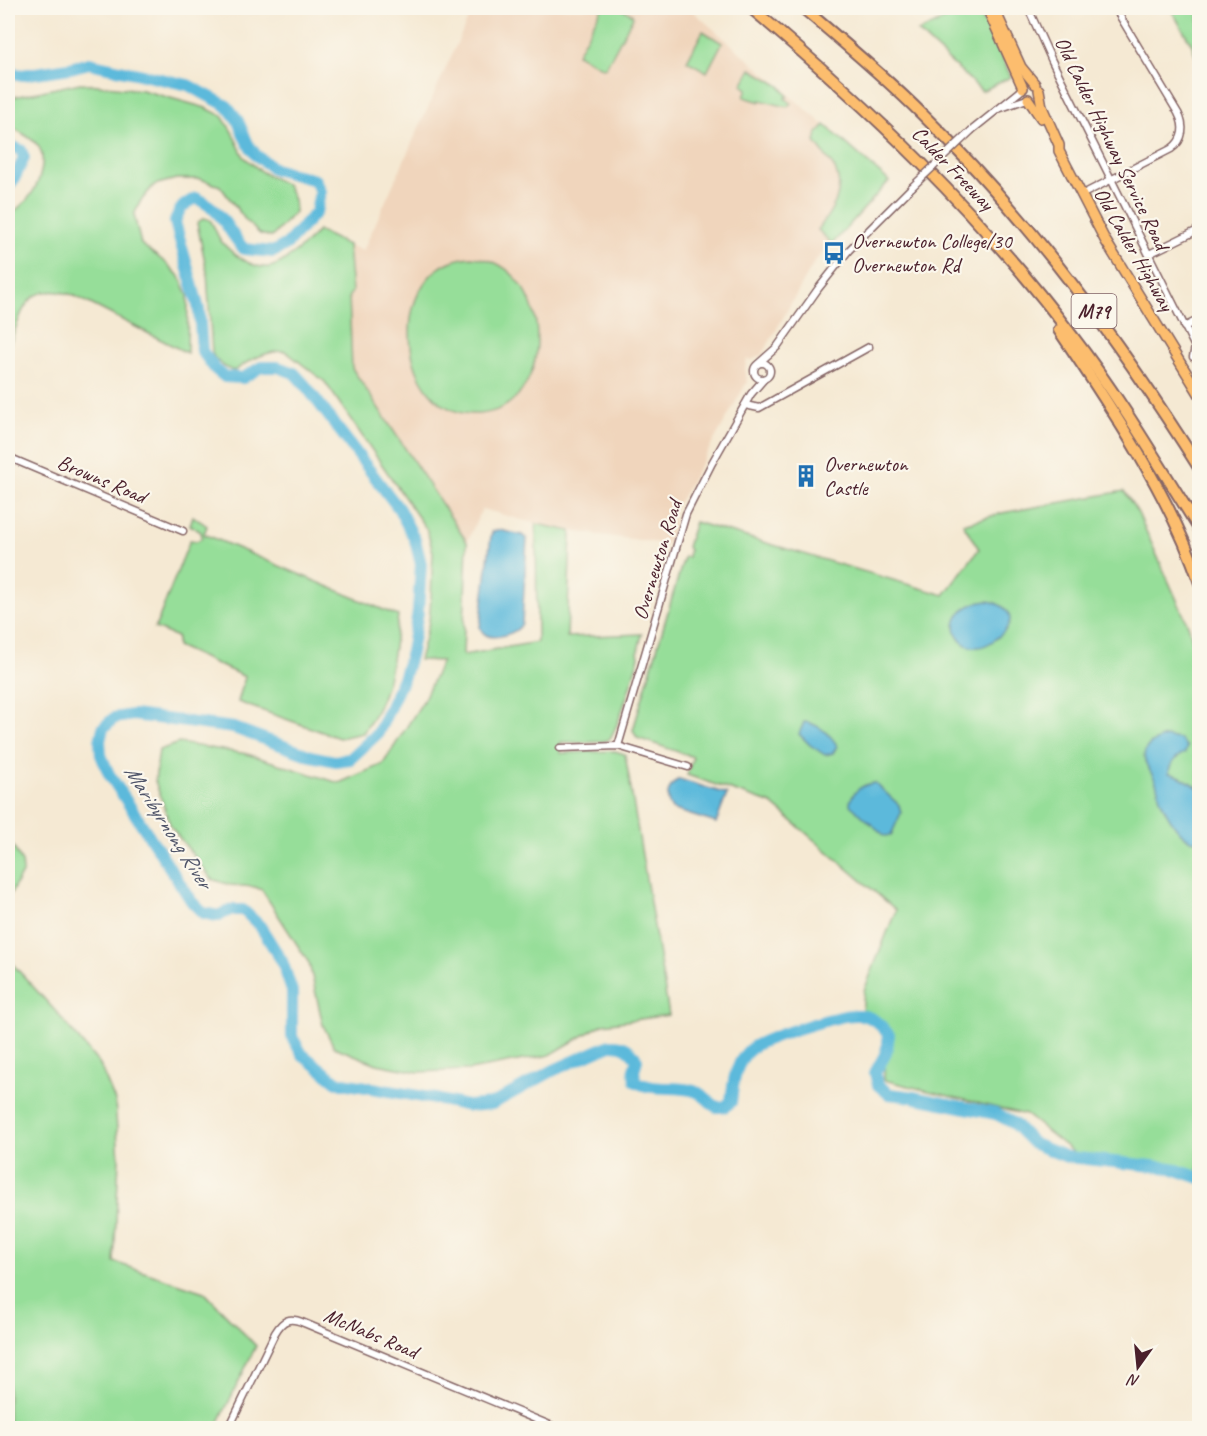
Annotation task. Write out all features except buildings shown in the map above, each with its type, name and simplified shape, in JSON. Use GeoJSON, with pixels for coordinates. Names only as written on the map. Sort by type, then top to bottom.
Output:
{"type":"FeatureCollection","features":[{"type":"Feature","properties":{"kind":"highway","name":"Calder Freeway"},"geometry":{"type":"LineString","coordinates":[[750,8],[813,60],[876,117],[982,227],[1073,337],[1122,407],[1200,530]]}},
{"type":"Feature","properties":{"kind":"highway","name":"Calder Freeway"},"geometry":{"type":"LineString","coordinates":[[803,8],[923,114],[1019,217],[1098,316],[1200,469]]}},
{"type":"Feature","properties":{"kind":"highway"},"geometry":{"type":"LineString","coordinates":[[982,227],[1051,317],[1115,414],[1181,536],[1200,583]]}},
{"type":"Feature","properties":{"kind":"main road"},"geometry":{"type":"LineString","coordinates":[[987,8],[1015,66],[1023,95],[1028,99],[1036,98],[1037,87],[1028,83],[1023,89]]}},
{"type":"Feature","properties":{"kind":"main road","name":"Old Calder Highway"},"geometry":{"type":"LineString","coordinates":[[994,8],[1021,67],[1037,87],[1042,107],[1059,145],[1059,151]]}},
{"type":"Feature","properties":{"kind":"main road","name":"Old Calder Highway"},"geometry":{"type":"LineString","coordinates":[[1028,99],[1039,113],[1054,147],[1059,151],[1111,249],[1200,394]]}},
{"type":"Feature","properties":{"kind":"street","name":"Old Calder Highway Service Road"},"geometry":{"type":"LineString","coordinates":[[1028,8],[1052,61],[1185,327],[1195,349],[1192,357]]}},
{"type":"Feature","properties":{"kind":"street"},"geometry":{"type":"LineString","coordinates":[[1081,195],[1171,149],[1179,142],[1183,129],[1178,113],[1116,8]]}},
{"type":"Feature","properties":{"kind":"street"},"geometry":{"type":"LineString","coordinates":[[777,347],[754,369],[754,375],[760,379],[768,376],[777,347],[839,262],[870,228],[972,130],[1023,89]]}},
{"type":"Feature","properties":{"kind":"street"},"geometry":{"type":"LineString","coordinates":[[995,110],[1028,99]]}},
{"type":"Feature","properties":{"kind":"street"},"geometry":{"type":"LineString","coordinates":[[1149,254],[1200,229]]}},
{"type":"Feature","properties":{"kind":"street"},"geometry":{"type":"LineString","coordinates":[[1185,327],[1200,320]]}},
{"type":"Feature","properties":{"kind":"street"},"geometry":{"type":"LineString","coordinates":[[748,399],[756,409],[869,347]]}},
{"type":"Feature","properties":{"kind":"street"},"geometry":{"type":"LineString","coordinates":[[759,363],[765,364],[769,369]]}},
{"type":"Feature","properties":{"kind":"street","name":"Overnewton Road"},"geometry":{"type":"LineString","coordinates":[[748,399],[754,375]]}},
{"type":"Feature","properties":{"kind":"street","name":"Overnewton Road"},"geometry":{"type":"LineString","coordinates":[[618,746],[686,516],[711,463],[748,399],[764,379]]}},
{"type":"Feature","properties":{"kind":"street","name":"Browns Road"},"geometry":{"type":"LineString","coordinates":[[8,457],[183,531]]}},
{"type":"Feature","properties":{"kind":"street"},"geometry":{"type":"LineString","coordinates":[[560,748],[618,746],[688,767]]}},
{"type":"Feature","properties":{"kind":"street","name":"McNabs Road"},"geometry":{"type":"LineString","coordinates":[[229,1428],[275,1333],[284,1321],[290,1319],[315,1327],[556,1428]]}},
{"type":"Feature","properties":{"kind":"shaded area"},"geometry":{"type":"Polygon","coordinates":[[[473,8],[689,8],[889,181],[863,212],[815,261],[762,355],[751,360],[747,359],[745,368],[747,382],[681,499],[674,507],[670,518],[674,523],[668,544],[555,529],[482,509],[467,542],[352,368],[349,296],[352,292],[348,245],[363,251],[473,8]]]}},
{"type":"Feature","properties":{"kind":"green space"},"geometry":{"type":"Polygon","coordinates":[[[602,8],[620,8],[632,14],[633,17],[606,67],[603,68],[577,54],[602,8]]]}},
{"type":"Feature","properties":{"kind":"green space"},"geometry":{"type":"Polygon","coordinates":[[[968,8],[978,8],[1011,77],[982,91],[918,32],[968,8]]]}},
{"type":"Feature","properties":{"kind":"green space"},"geometry":{"type":"Polygon","coordinates":[[[1170,8],[1199,8],[1199,64],[1191,43],[1170,8]]]}},
{"type":"Feature","properties":{"kind":"green space"},"geometry":{"type":"Polygon","coordinates":[[[703,31],[722,43],[707,72],[687,61],[703,31]]]}},
{"type":"Feature","properties":{"kind":"green space"},"geometry":{"type":"Polygon","coordinates":[[[751,69],[780,86],[788,96],[785,98],[791,103],[787,107],[744,97],[747,89],[742,85],[751,69]]]}},
{"type":"Feature","properties":{"kind":"green space"},"geometry":{"type":"Polygon","coordinates":[[[80,83],[142,90],[206,108],[222,116],[244,157],[262,172],[287,185],[294,200],[295,212],[272,237],[260,234],[247,222],[220,186],[200,179],[176,179],[154,185],[140,202],[134,215],[141,244],[180,277],[188,295],[187,353],[73,295],[57,292],[44,292],[35,296],[28,303],[22,312],[8,348],[8,323],[11,315],[8,315],[8,217],[26,201],[34,190],[40,176],[42,161],[37,144],[8,126],[8,93],[14,97],[80,83]]]}},
{"type":"Feature","properties":{"kind":"green space"},"geometry":{"type":"Polygon","coordinates":[[[825,125],[889,181],[832,244],[818,230],[836,201],[839,186],[835,169],[815,142],[817,133],[825,125]]]}},
{"type":"Feature","properties":{"kind":"green space"},"geometry":{"type":"Polygon","coordinates":[[[204,218],[210,220],[221,241],[231,251],[256,266],[269,267],[288,258],[318,231],[348,245],[352,292],[349,296],[352,368],[467,542],[463,655],[537,642],[536,524],[571,531],[567,637],[642,634],[634,675],[612,736],[608,740],[598,742],[561,742],[560,753],[615,751],[625,754],[669,1015],[603,1024],[550,1055],[470,1070],[418,1072],[377,1064],[334,1047],[323,1025],[309,963],[262,890],[255,887],[230,885],[212,879],[171,827],[155,781],[159,750],[179,743],[247,754],[339,783],[383,764],[422,703],[442,661],[419,660],[429,622],[431,597],[433,552],[427,530],[325,382],[285,351],[259,356],[235,371],[222,365],[212,353],[207,272],[197,223],[204,218]]]}},
{"type":"Feature","properties":{"kind":"green space"},"geometry":{"type":"Polygon","coordinates":[[[472,257],[500,265],[520,283],[532,308],[537,336],[534,364],[523,388],[505,406],[479,414],[451,409],[430,392],[416,368],[410,339],[413,310],[424,284],[443,265],[472,257]]]}},
{"type":"Feature","properties":{"kind":"green space"},"geometry":{"type":"Polygon","coordinates":[[[1124,491],[1138,513],[1189,627],[1199,670],[1199,1174],[1077,1155],[1026,1115],[884,1080],[885,1025],[870,1013],[862,1014],[864,991],[896,910],[772,804],[687,775],[693,757],[637,738],[633,730],[684,557],[688,557],[687,547],[695,522],[944,595],[979,549],[963,524],[1002,513],[1124,491]]]}},
{"type":"Feature","properties":{"kind":"green space"},"geometry":{"type":"Polygon","coordinates":[[[193,516],[207,526],[204,534],[398,616],[392,663],[385,691],[363,733],[339,738],[238,702],[245,677],[177,646],[177,637],[155,628],[190,540],[197,541],[202,538],[201,532],[190,525],[193,516]]]}},
{"type":"Feature","properties":{"kind":"green space"},"geometry":{"type":"Polygon","coordinates":[[[8,838],[22,862],[23,871],[8,899],[8,838]]]}},
{"type":"Feature","properties":{"kind":"green space"},"geometry":{"type":"Polygon","coordinates":[[[8,959],[100,1065],[115,1101],[119,1159],[114,1262],[204,1292],[256,1346],[216,1428],[8,1428],[8,959]]]}},
{"type":"Feature","properties":{"kind":"water"},"geometry":{"type":"Polygon","coordinates":[[[499,530],[522,535],[527,539],[522,623],[512,633],[495,637],[482,632],[480,627],[491,536],[493,531],[499,530]]]}},
{"type":"Feature","properties":{"kind":"water"},"geometry":{"type":"Polygon","coordinates":[[[987,601],[1000,605],[1007,611],[1009,624],[1004,632],[993,641],[980,647],[970,646],[961,641],[956,633],[956,623],[960,614],[970,606],[987,601]]]}},
{"type":"Feature","properties":{"kind":"water"},"geometry":{"type":"Polygon","coordinates":[[[804,722],[819,727],[832,738],[837,746],[833,753],[825,755],[799,734],[804,722]]]}},
{"type":"Feature","properties":{"kind":"water"},"geometry":{"type":"Polygon","coordinates":[[[1165,737],[1180,739],[1187,747],[1185,753],[1176,758],[1169,773],[1199,788],[1199,840],[1187,838],[1170,819],[1144,758],[1147,747],[1165,737]]]}},
{"type":"Feature","properties":{"kind":"water"},"geometry":{"type":"Polygon","coordinates":[[[679,779],[727,794],[716,823],[672,809],[668,801],[668,792],[679,779]]]}},
{"type":"Feature","properties":{"kind":"water"},"geometry":{"type":"Polygon","coordinates":[[[875,783],[899,805],[901,813],[891,835],[885,836],[850,805],[852,796],[858,789],[875,783]]]}},
{"type":"Feature","properties":{"kind":"waterway","name":"Maribyrnong River"},"geometry":{"type":"LineString","coordinates":[[8,66],[13,73],[22,75],[89,63],[188,85],[227,106],[237,119],[248,144],[256,155],[274,169],[315,180],[320,192],[316,212],[287,244],[273,252],[244,249],[218,214],[196,198],[182,207],[175,222],[199,309],[202,351],[215,369],[225,377],[243,378],[261,367],[278,367],[294,373],[399,509],[415,540],[421,564],[418,612],[404,676],[378,733],[350,759],[335,761],[311,756],[234,728],[133,715],[114,718],[103,728],[100,741],[101,755],[109,774],[192,902],[203,913],[218,916],[230,910],[243,910],[260,926],[282,961],[292,991],[292,1037],[302,1054],[337,1082],[468,1106],[492,1104],[554,1070],[610,1045],[619,1045],[629,1050],[637,1060],[634,1070],[635,1081],[650,1087],[697,1092],[716,1107],[724,1107],[731,1102],[734,1081],[744,1055],[756,1045],[817,1023],[861,1015],[875,1020],[889,1035],[886,1053],[875,1073],[878,1085],[889,1094],[996,1114],[1013,1123],[1034,1144],[1067,1157],[1171,1168],[1200,1178]]}},
{"type":"Feature","properties":{"kind":"waterway","name":"Maribyrnong River"},"geometry":{"type":"LineString","coordinates":[[8,145],[21,150],[24,158],[8,187]]}},
{"type":"Feature","properties":{"kind":"place","name":"Overnewton College/30 Overnewton Rd"},"geometry":{"type":"Point","coordinates":[834,253]}},
{"type":"Feature","properties":{"kind":"place","name":"Overnewton Castle"},"geometry":{"type":"Point","coordinates":[806,476]}}]}
